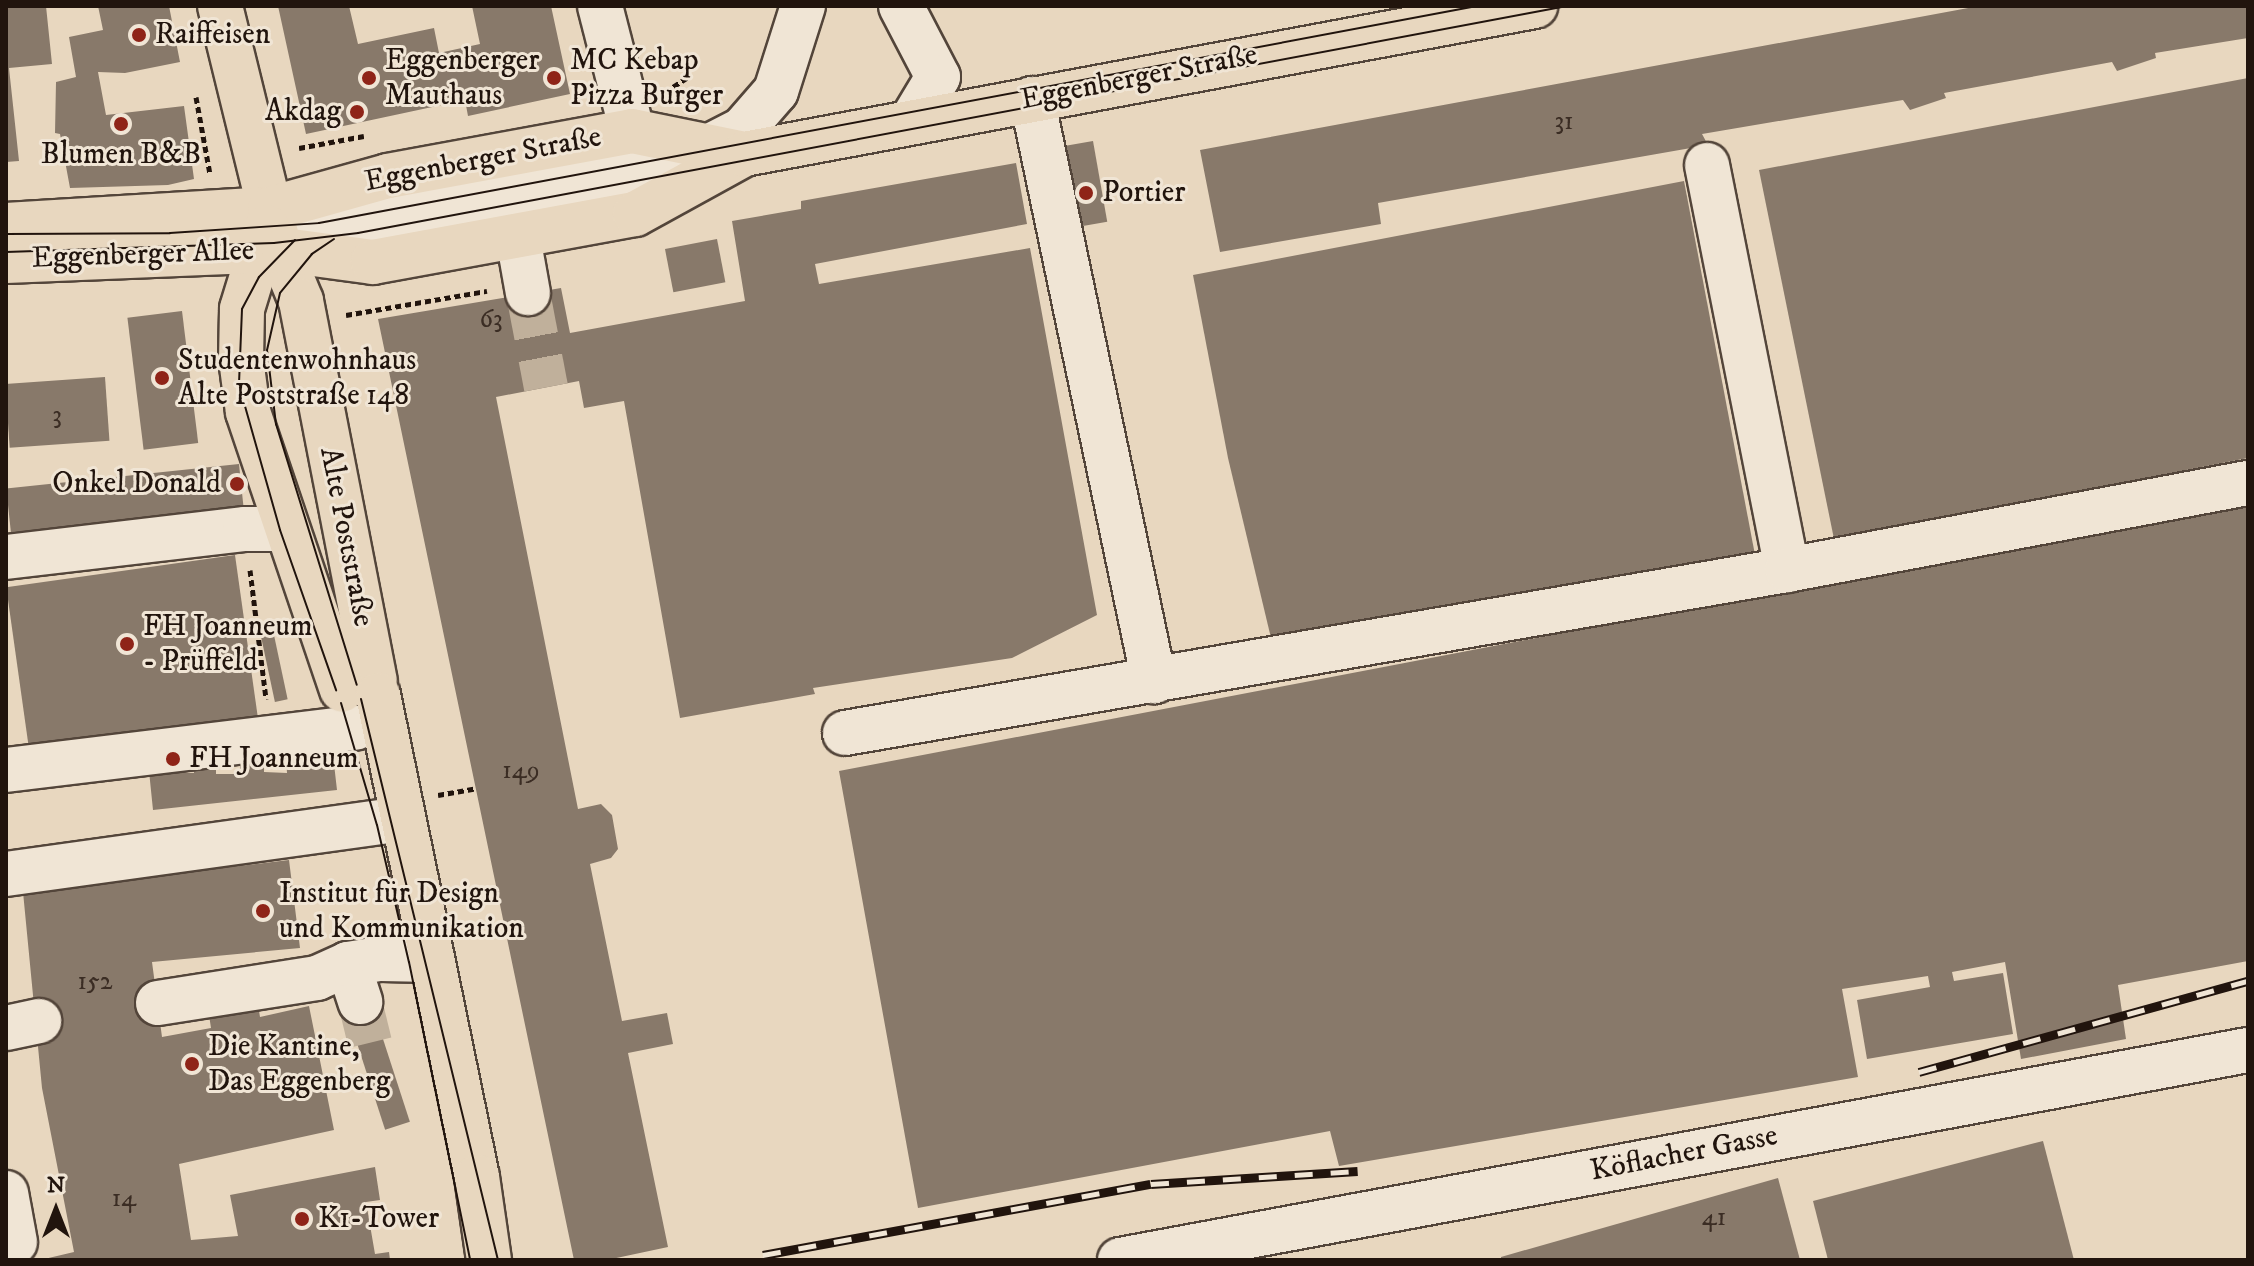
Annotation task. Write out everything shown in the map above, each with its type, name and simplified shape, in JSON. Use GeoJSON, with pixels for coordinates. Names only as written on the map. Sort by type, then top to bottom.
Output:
{"type":"FeatureCollection","features":[{"type":"Feature","properties":{"kind":"main road","name":"Alte Poststraße"},"geometry":{"type":"LineString","coordinates":[[220,6],[271,236],[301,301],[359,699]]}},
{"type":"Feature","properties":{"kind":"main road","name":"Eggenberger Straße"},"geometry":{"type":"LineString","coordinates":[[271,236],[388,176],[632,131],[728,149],[911,122],[1535,6]]}},
{"type":"Feature","properties":{"kind":"main road","name":"Eggenberger Straße"},"geometry":{"type":"LineString","coordinates":[[271,236],[373,262],[518,237],[635,214],[728,149]]}},
{"type":"Feature","properties":{"kind":"main road","name":"Eggenberger Allee"},"geometry":{"type":"LineString","coordinates":[[6,225],[271,236]]}},
{"type":"Feature","properties":{"kind":"main road","name":"Alte Poststraße"},"geometry":{"type":"LineString","coordinates":[[271,236],[245,287],[241,359],[265,529],[359,699],[413,809],[432,960],[489,1260]]}},
{"type":"Feature","properties":{"kind":"main road","name":"Eggenberger Allee"},"geometry":{"type":"LineString","coordinates":[[6,261],[271,236]]}},
{"type":"Feature","properties":{"kind":"street"},"geometry":{"type":"LineString","coordinates":[[600,6],[632,131]]}},
{"type":"Feature","properties":{"kind":"street"},"geometry":{"type":"LineString","coordinates":[[271,236],[728,149],[776,91],[803,6]]}},
{"type":"Feature","properties":{"kind":"street"},"geometry":{"type":"LineString","coordinates":[[901,6],[938,77],[911,122]]}},
{"type":"Feature","properties":{"kind":"street"},"geometry":{"type":"LineString","coordinates":[[1032,99],[1154,681]]}},
{"type":"Feature","properties":{"kind":"street"},"geometry":{"type":"LineString","coordinates":[[1707,165],[1787,570]]}},
{"type":"Feature","properties":{"kind":"street"},"geometry":{"type":"LineString","coordinates":[[518,237],[527,289]]}},
{"type":"Feature","properties":{"kind":"street"},"geometry":{"type":"LineString","coordinates":[[845,733],[1787,570],[2248,483]]}},
{"type":"Feature","properties":{"kind":"street"},"geometry":{"type":"LineString","coordinates":[[6,557],[265,529]]}},
{"type":"Feature","properties":{"kind":"street"},"geometry":{"type":"LineString","coordinates":[[6,770],[359,699]]}},
{"type":"Feature","properties":{"kind":"street"},"geometry":{"type":"LineString","coordinates":[[6,874],[413,809]]}},
{"type":"Feature","properties":{"kind":"street"},"geometry":{"type":"LineString","coordinates":[[158,1003],[317,978],[354,983],[432,960]]}},
{"type":"Feature","properties":{"kind":"street","name":"Köflacher Gasse"},"geometry":{"type":"LineString","coordinates":[[1120,1260],[2248,1050]]}},
{"type":"Feature","properties":{"kind":"street"},"geometry":{"type":"LineString","coordinates":[[6,1193],[15,1242]]}},
{"type":"Feature","properties":{"kind":"path"},"geometry":{"type":"LineString","coordinates":[[658,96],[691,75]]}},
{"type":"Feature","properties":{"kind":"path"},"geometry":{"type":"LineString","coordinates":[[346,315],[527,289]]}},
{"type":"Feature","properties":{"kind":"path"},"geometry":{"type":"LineString","coordinates":[[265,529],[258,627],[266,703]]}},
{"type":"Feature","properties":{"kind":"path"},"geometry":{"type":"LineString","coordinates":[[413,809],[476,788]]}},
{"type":"Feature","properties":{"kind":"building"},"geometry":{"type":"Polygon","coordinates":[[[6,6],[46,6],[52,64],[9,68],[19,161],[6,162],[6,6]]]}},
{"type":"Feature","properties":{"kind":"building","name":"Blumen B&B"},"geometry":{"type":"Polygon","coordinates":[[[98,6],[169,6],[180,62],[125,73],[98,72],[106,115],[184,106],[194,179],[168,185],[70,188],[60,134],[55,133],[56,82],[76,77],[69,37],[103,30],[98,6]]]}},
{"type":"Feature","properties":{"kind":"building"},"geometry":{"type":"Polygon","coordinates":[[[278,6],[349,6],[358,44],[434,28],[439,53],[480,44],[472,6],[551,6],[570,94],[468,116],[465,100],[306,134],[278,6]]]}},
{"type":"Feature","properties":{"kind":"building"},"geometry":{"type":"Polygon","coordinates":[[[1979,6],[2248,6],[2248,38],[2155,53],[2156,58],[2117,71],[2112,62],[1944,93],[1946,98],[1910,110],[1903,100],[1702,134],[1708,145],[1378,203],[1381,224],[1220,252],[1200,150],[1979,6]]]}},
{"type":"Feature","properties":{"kind":"building"},"geometry":{"type":"Polygon","coordinates":[[[2248,78],[2248,458],[1834,539],[1759,170],[2248,78]]]}},
{"type":"Feature","properties":{"kind":"building","name":"Portier"},"geometry":{"type":"Polygon","coordinates":[[[1093,141],[1107,222],[1076,227],[1061,147],[1093,141]]]}},
{"type":"Feature","properties":{"kind":"building"},"geometry":{"type":"Polygon","coordinates":[[[1016,163],[1027,224],[815,264],[819,284],[1030,248],[1097,615],[1012,658],[813,688],[815,694],[680,718],[624,401],[584,408],[579,381],[496,397],[578,809],[601,804],[612,815],[618,849],[611,858],[590,864],[622,1021],[667,1013],[673,1044],[628,1053],[668,1247],[607,1260],[574,1260],[378,319],[561,288],[570,333],[745,301],[732,221],[801,209],[801,201],[1016,163]]]}},
{"type":"Feature","properties":{"kind":"building"},"geometry":{"type":"Polygon","coordinates":[[[1684,181],[1755,555],[1271,638],[1228,458],[1193,275],[1684,181]]]}},
{"type":"Feature","properties":{"kind":"building"},"geometry":{"type":"Polygon","coordinates":[[[717,239],[725,282],[673,292],[665,249],[717,239]]]}},
{"type":"Feature","properties":{"kind":"building","name":"Studentenwohnhaus Alte Poststraße 148"},"geometry":{"type":"Polygon","coordinates":[[[182,311],[198,443],[144,450],[127,318],[182,311]]]}},
{"type":"Feature","properties":{"kind":"building"},"geometry":{"type":"Polygon","coordinates":[[[105,377],[109,441],[10,448],[6,384],[105,377]]]}},
{"type":"Feature","properties":{"kind":"building"},"geometry":{"type":"Polygon","coordinates":[[[239,464],[244,508],[11,532],[6,488],[239,464]]]}},
{"type":"Feature","properties":{"kind":"building"},"geometry":{"type":"Polygon","coordinates":[[[2248,502],[2248,961],[2118,985],[2126,1039],[2021,1059],[2005,962],[1952,972],[1954,981],[2003,973],[2013,1034],[1867,1059],[1857,1000],[1930,987],[1928,976],[1842,989],[1858,1077],[1339,1166],[1330,1131],[918,1208],[839,771],[2248,502]]]}},
{"type":"Feature","properties":{"kind":"building","name":"FH Joanneum - Prüffeld"},"geometry":{"type":"Polygon","coordinates":[[[235,555],[258,721],[30,754],[6,587],[235,555]]]}},
{"type":"Feature","properties":{"kind":"building"},"geometry":{"type":"Polygon","coordinates":[[[271,621],[288,699],[275,702],[258,624],[271,621]]]}},
{"type":"Feature","properties":{"kind":"building"},"geometry":{"type":"Polygon","coordinates":[[[309,756],[310,767],[334,764],[337,790],[153,810],[149,771],[194,773],[193,766],[216,765],[216,774],[240,774],[240,761],[264,759],[264,772],[287,773],[286,757],[309,756]]]}},
{"type":"Feature","properties":{"kind":"building"},"geometry":{"type":"Polygon","coordinates":[[[289,860],[300,948],[152,962],[162,1037],[211,1028],[209,1015],[258,1005],[260,1017],[309,1006],[334,1130],[179,1164],[191,1240],[238,1236],[230,1195],[375,1167],[380,1200],[366,1202],[375,1254],[389,1252],[390,1260],[40,1260],[74,1252],[42,1088],[23,892],[289,860]]]}},
{"type":"Feature","properties":{"kind":"building"},"geometry":{"type":"Polygon","coordinates":[[[370,999],[410,1122],[385,1130],[345,1007],[370,999]]]}},
{"type":"Feature","properties":{"kind":"building"},"geometry":{"type":"Polygon","coordinates":[[[2043,1141],[2074,1260],[1828,1260],[1813,1201],[2043,1141]]]}},
{"type":"Feature","properties":{"kind":"building"},"geometry":{"type":"Polygon","coordinates":[[[1778,1178],[1800,1260],[1501,1260],[1501,1257],[1778,1178]]]}},
{"type":"Feature","properties":{"kind":"tunnel"},"geometry":{"type":"LineString","coordinates":[[528,293],[546,387]]}},
{"type":"Feature","properties":{"kind":"tunnel"},"geometry":{"type":"LineString","coordinates":[[360,1002],[370,1043]]}},
{"type":"Feature","properties":{"kind":"tram line"},"geometry":{"type":"LineString","coordinates":[[6,234],[170,233],[319,223],[1477,6]]}},
{"type":"Feature","properties":{"kind":"tram line"},"geometry":{"type":"LineString","coordinates":[[6,252],[274,243],[358,233],[1567,6]]}},
{"type":"Feature","properties":{"kind":"tram line"},"geometry":{"type":"LineString","coordinates":[[334,239],[312,254],[280,293],[267,350],[276,424],[357,685]]}},
{"type":"Feature","properties":{"kind":"tram line"},"geometry":{"type":"LineString","coordinates":[[295,240],[259,277],[242,309],[239,385],[280,530],[336,690]]}},
{"type":"Feature","properties":{"kind":"tram line"},"geometry":{"type":"LineString","coordinates":[[361,699],[498,1260]]}},
{"type":"Feature","properties":{"kind":"tram line"},"geometry":{"type":"LineString","coordinates":[[341,703],[377,825],[409,962],[470,1260]]}},
{"type":"Feature","properties":{"kind":"railway"},"geometry":{"type":"LineString","coordinates":[[1919,1072],[2248,981]]}},
{"type":"Feature","properties":{"kind":"railway"},"geometry":{"type":"LineString","coordinates":[[763,1255],[1151,1184],[1358,1171]]}},
{"type":"Feature","properties":{"kind":"place","name":"Raiffeisen"},"geometry":{"type":"Point","coordinates":[139,35]}},
{"type":"Feature","properties":{"kind":"place","name":"Eggenberger Mauthaus"},"geometry":{"type":"Point","coordinates":[369,78]}},
{"type":"Feature","properties":{"kind":"place","name":"MC Kebap Pizza Burger"},"geometry":{"type":"Point","coordinates":[554,78]}},
{"type":"Feature","properties":{"kind":"place","name":"Akdag"},"geometry":{"type":"Point","coordinates":[357,112]}},
{"type":"Feature","properties":{"kind":"place","name":"Blumen B&B"},"geometry":{"type":"Point","coordinates":[121,124]}},
{"type":"Feature","properties":{"kind":"place","name":"Portier"},"geometry":{"type":"Point","coordinates":[1086,193]}},
{"type":"Feature","properties":{"kind":"place","name":"Studentenwohnhaus Alte Poststraße 148"},"geometry":{"type":"Point","coordinates":[162,378]}},
{"type":"Feature","properties":{"kind":"place","name":"Onkel Donald"},"geometry":{"type":"Point","coordinates":[237,484]}},
{"type":"Feature","properties":{"kind":"place","name":"FH Joanneum - Prüffeld"},"geometry":{"type":"Point","coordinates":[127,644]}},
{"type":"Feature","properties":{"kind":"place","name":"FH Joanneum"},"geometry":{"type":"Point","coordinates":[173,759]}},
{"type":"Feature","properties":{"kind":"place","name":"Institut für Design und Kommunikation"},"geometry":{"type":"Point","coordinates":[263,911]}},
{"type":"Feature","properties":{"kind":"place","name":"Die Kantine, Das Eggenberg"},"geometry":{"type":"Point","coordinates":[192,1064]}},
{"type":"Feature","properties":{"kind":"place","name":"K1-Tower"},"geometry":{"type":"Point","coordinates":[302,1219]}}]}
